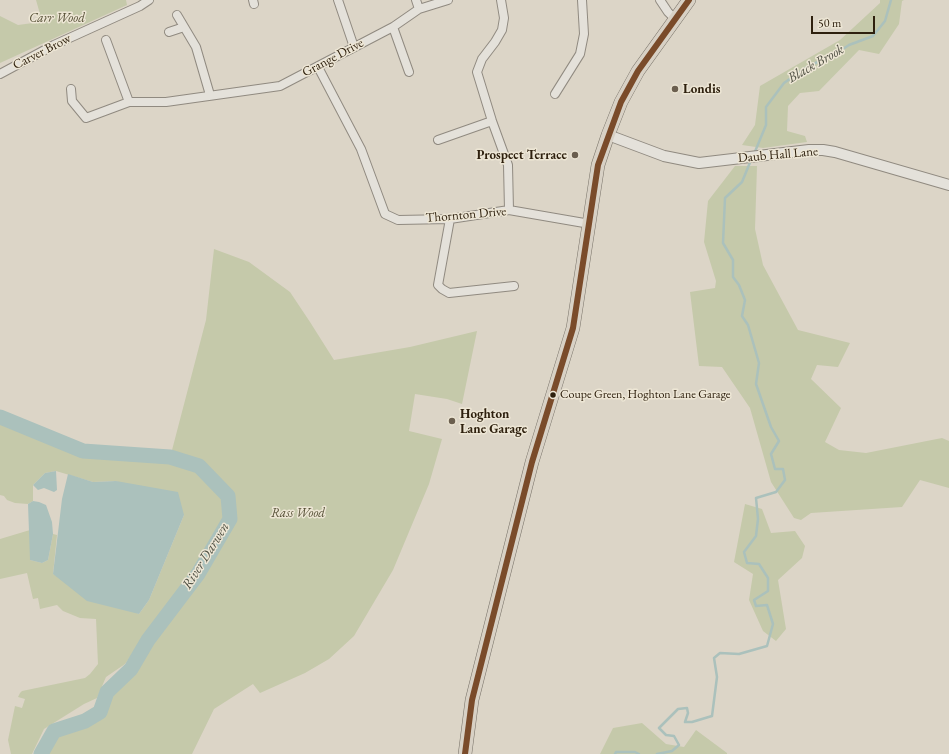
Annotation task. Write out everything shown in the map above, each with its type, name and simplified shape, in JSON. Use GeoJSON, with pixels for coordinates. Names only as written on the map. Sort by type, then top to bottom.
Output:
{"type":"FeatureCollection","features":[{"type":"Feature","properties":{"kind":"main road"},"geometry":{"type":"LineString","coordinates":[[465,754],[472,700],[524,492],[574,328],[598,165],[621,102],[638,71],[689,0]]}},
{"type":"Feature","properties":{"kind":"street","name":"Carver Brow"},"geometry":{"type":"LineString","coordinates":[[0,74],[54,45],[140,6],[149,0]]}},
{"type":"Feature","properties":{"kind":"street"},"geometry":{"type":"LineString","coordinates":[[338,0],[354,46]]}},
{"type":"Feature","properties":{"kind":"street"},"geometry":{"type":"LineString","coordinates":[[416,0],[419,9]]}},
{"type":"Feature","properties":{"kind":"street","name":"Grange Drive"},"geometry":{"type":"LineString","coordinates":[[71,89],[72,101],[86,118],[129,102],[166,102],[280,86],[318,67],[354,46],[394,27],[419,9],[448,0]]}},
{"type":"Feature","properties":{"kind":"street"},"geometry":{"type":"LineString","coordinates":[[501,0],[504,18],[502,30],[482,59],[477,72],[492,121],[508,165],[509,210]]}},
{"type":"Feature","properties":{"kind":"street"},"geometry":{"type":"LineString","coordinates":[[555,94],[580,54],[584,34],[582,0]]}},
{"type":"Feature","properties":{"kind":"street"},"geometry":{"type":"LineString","coordinates":[[660,0],[675,19]]}},
{"type":"Feature","properties":{"kind":"street"},"geometry":{"type":"LineString","coordinates":[[177,15],[196,47],[210,95]]}},
{"type":"Feature","properties":{"kind":"street"},"geometry":{"type":"LineString","coordinates":[[168,32],[184,27]]}},
{"type":"Feature","properties":{"kind":"street"},"geometry":{"type":"LineString","coordinates":[[394,27],[409,72]]}},
{"type":"Feature","properties":{"kind":"street"},"geometry":{"type":"LineString","coordinates":[[106,40],[129,102]]}},
{"type":"Feature","properties":{"kind":"street","name":"Thornton Drive"},"geometry":{"type":"LineString","coordinates":[[318,67],[361,149],[385,214],[398,220],[450,219],[509,210],[590,224]]}},
{"type":"Feature","properties":{"kind":"street"},"geometry":{"type":"LineString","coordinates":[[438,140],[492,121]]}},
{"type":"Feature","properties":{"kind":"street","name":"Daub Hall Lane"},"geometry":{"type":"LineString","coordinates":[[608,135],[664,156],[699,163],[809,150],[822,150],[835,152],[949,185]]}},
{"type":"Feature","properties":{"kind":"street"},"geometry":{"type":"LineString","coordinates":[[450,219],[438,285],[449,293],[514,286]]}},
{"type":"Feature","properties":{"kind":"green space","name":"Carr Wood"},"geometry":{"type":"Polygon","coordinates":[[[36,0],[126,0],[127,5],[0,63],[0,16],[18,25],[33,23],[40,14],[36,0]]]}},
{"type":"Feature","properties":{"kind":"green space"},"geometry":{"type":"Polygon","coordinates":[[[880,0],[904,0],[902,1],[899,24],[879,54],[859,50],[819,91],[800,93],[788,106],[787,131],[805,136],[807,142],[763,148],[742,145],[755,125],[760,86],[840,40],[880,3],[880,0]]]}},
{"type":"Feature","properties":{"kind":"green space"},"geometry":{"type":"Polygon","coordinates":[[[735,166],[757,166],[755,229],[763,265],[798,330],[850,343],[838,367],[817,365],[811,379],[841,408],[825,442],[839,450],[866,453],[942,438],[949,441],[949,488],[920,480],[902,507],[811,513],[801,520],[794,518],[771,482],[750,408],[722,367],[699,366],[690,292],[715,288],[716,281],[704,242],[708,201],[735,166]]]}},
{"type":"Feature","properties":{"kind":"green space","name":"Rass Wood"},"geometry":{"type":"Polygon","coordinates":[[[214,249],[249,262],[290,292],[334,360],[410,347],[477,331],[462,404],[447,399],[415,394],[409,431],[442,439],[429,484],[393,570],[354,636],[329,659],[305,673],[260,693],[253,684],[214,709],[192,754],[45,754],[55,733],[84,725],[101,713],[109,694],[134,671],[150,641],[200,576],[233,520],[232,494],[201,464],[171,454],[206,320],[214,249]]]}},
{"type":"Feature","properties":{"kind":"green space"},"geometry":{"type":"Polygon","coordinates":[[[0,422],[86,457],[170,460],[199,471],[223,496],[226,518],[195,572],[125,664],[106,677],[97,698],[84,704],[44,729],[32,754],[11,754],[8,740],[15,706],[22,708],[25,699],[18,697],[22,691],[85,678],[90,674],[98,664],[96,619],[80,618],[63,611],[57,605],[40,609],[38,598],[33,599],[27,573],[0,579],[0,539],[30,530],[30,560],[42,563],[48,560],[53,534],[57,535],[53,574],[139,614],[149,600],[184,515],[116,481],[93,482],[56,471],[45,473],[33,485],[33,501],[28,504],[15,503],[7,500],[4,496],[0,495],[0,422]]]}},
{"type":"Feature","properties":{"kind":"green space"},"geometry":{"type":"Polygon","coordinates":[[[745,504],[762,509],[771,533],[795,531],[805,546],[802,558],[778,580],[786,629],[776,641],[763,631],[749,600],[753,574],[734,562],[745,504]]]}},
{"type":"Feature","properties":{"kind":"green space"},"geometry":{"type":"Polygon","coordinates":[[[642,723],[666,744],[684,747],[696,730],[727,754],[600,754],[613,728],[642,723]]]}},
{"type":"Feature","properties":{"kind":"water"},"geometry":{"type":"Polygon","coordinates":[[[56,471],[57,490],[54,492],[44,488],[38,490],[33,485],[45,473],[56,471]]]}},
{"type":"Feature","properties":{"kind":"water"},"geometry":{"type":"Polygon","coordinates":[[[68,474],[93,482],[116,481],[178,492],[184,515],[149,600],[139,614],[87,601],[53,574],[62,499],[68,474]]]}},
{"type":"Feature","properties":{"kind":"water"},"geometry":{"type":"Polygon","coordinates":[[[33,501],[46,505],[52,522],[53,534],[48,560],[42,563],[30,560],[28,504],[33,501]]]}},
{"type":"Feature","properties":{"kind":"waterway","name":"Black Brook"},"geometry":{"type":"LineString","coordinates":[[754,154],[766,125],[766,107],[784,83],[807,67],[837,53],[849,45],[873,36],[885,21],[891,0]]}},
{"type":"Feature","properties":{"kind":"waterway","name":"Black Brook"},"geometry":{"type":"LineString","coordinates":[[657,754],[672,751],[679,745],[674,736],[666,735],[659,728],[678,709],[687,708],[688,713],[685,722],[692,722],[712,716],[717,677],[714,658],[720,653],[739,654],[767,646],[773,624],[767,605],[756,606],[754,600],[768,591],[768,578],[759,564],[747,563],[744,552],[756,536],[758,519],[756,498],[776,492],[785,480],[783,469],[775,469],[771,454],[779,441],[771,427],[756,384],[759,363],[748,325],[742,316],[745,300],[739,285],[733,277],[733,260],[723,243],[725,198],[742,182],[751,160]]}},
{"type":"Feature","properties":{"kind":"waterway","name":"River Darwen"},"geometry":{"type":"LineString","coordinates":[[0,417],[83,451],[170,457],[199,466],[228,496],[230,519],[198,574],[148,640],[131,669],[107,692],[100,712],[85,721],[54,731],[41,754]]}},
{"type":"Feature","properties":{"kind":"waterway","name":"Black Brook"},"geometry":{"type":"LineString","coordinates":[[615,754],[616,752],[635,752],[639,754]]}},
{"type":"Feature","properties":{"kind":"transit line"},"geometry":{"type":"LineString","coordinates":[[465,754],[472,700],[532,462],[573,328],[598,165],[621,102],[638,71],[689,0]]}},
{"type":"Feature","properties":{"kind":"place","name":"Londis"},"geometry":{"type":"Point","coordinates":[675,89]}},
{"type":"Feature","properties":{"kind":"place","name":"Prospect Terrace"},"geometry":{"type":"Point","coordinates":[575,155]}},
{"type":"Feature","properties":{"kind":"place","name":"Coupe Green, Hoghton Lane Garage"},"geometry":{"type":"Point","coordinates":[553,395]}},
{"type":"Feature","properties":{"kind":"place","name":"Hoghton Lane Garage"},"geometry":{"type":"Point","coordinates":[452,421]}}]}
